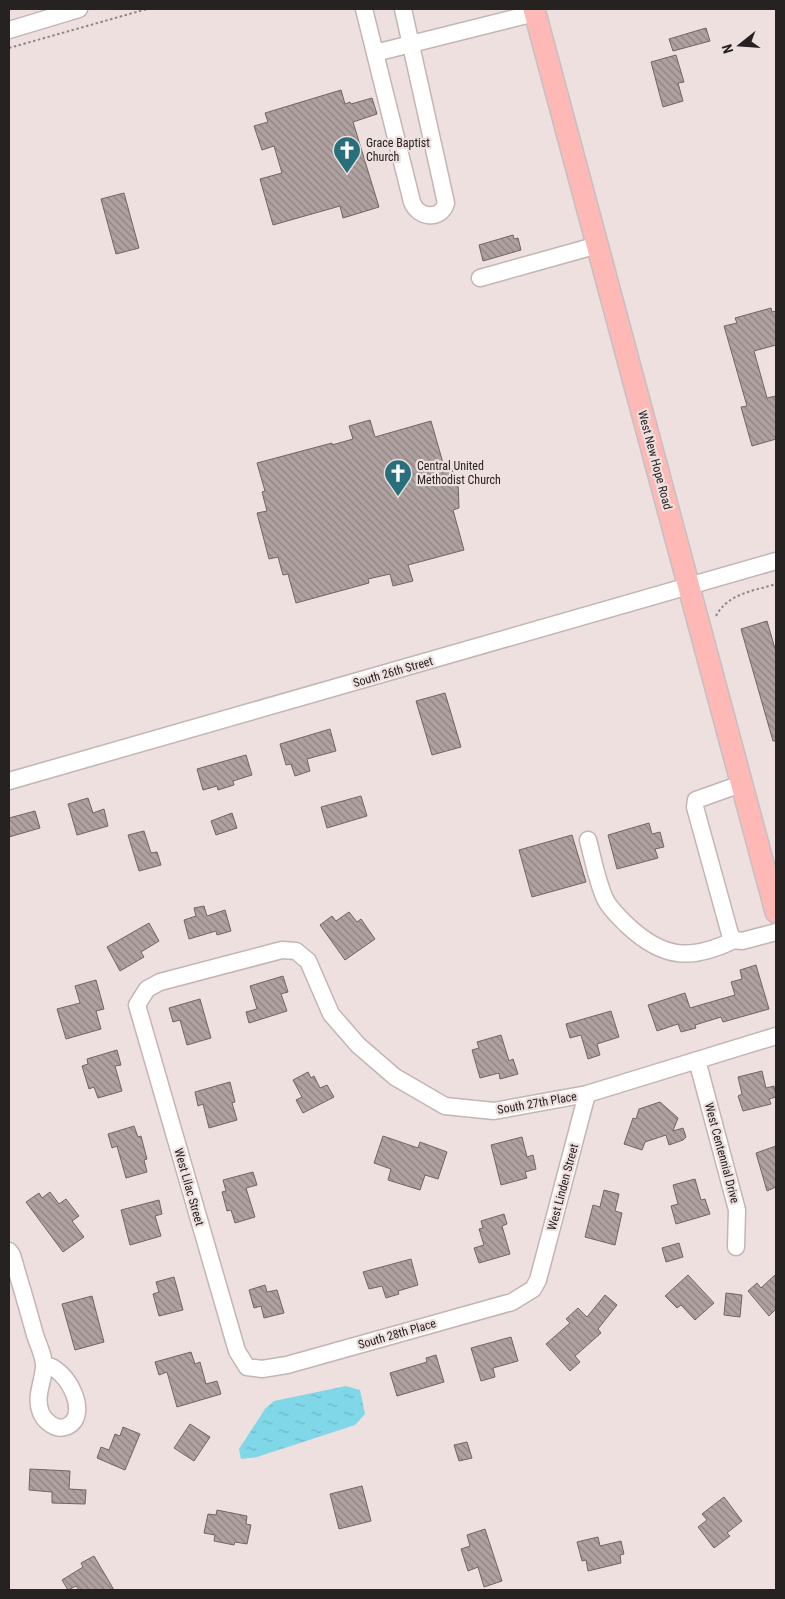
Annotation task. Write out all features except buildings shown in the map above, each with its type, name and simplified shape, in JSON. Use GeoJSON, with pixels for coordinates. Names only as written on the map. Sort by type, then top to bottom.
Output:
{"type":"FeatureCollection","features":[{"type":"Feature","properties":{"kind":"main road","name":"West New Hope Road"},"geometry":{"type":"LineString","coordinates":[[534,11],[776,912]]}},
{"type":"Feature","properties":{"kind":"street"},"geometry":{"type":"LineString","coordinates":[[9,30],[79,9]]}},
{"type":"Feature","properties":{"kind":"street"},"geometry":{"type":"LineString","coordinates":[[364,9],[412,202],[419,213],[425,216],[440,213],[446,203],[403,9]]}},
{"type":"Feature","properties":{"kind":"street"},"geometry":{"type":"LineString","coordinates":[[375,53],[411,46],[534,11]]}},
{"type":"Feature","properties":{"kind":"street"},"geometry":{"type":"LineString","coordinates":[[480,278],[598,245]]}},
{"type":"Feature","properties":{"kind":"street","name":"South 26th Street"},"geometry":{"type":"LineString","coordinates":[[9,781],[776,561]]}},
{"type":"Feature","properties":{"kind":"street"},"geometry":{"type":"LineString","coordinates":[[734,940],[730,934],[695,807],[696,800],[703,796],[741,784]]}},
{"type":"Feature","properties":{"kind":"street"},"geometry":{"type":"LineString","coordinates":[[588,840],[605,899],[614,913],[638,935],[660,948],[677,954],[692,954],[713,950],[734,940],[742,941],[776,932]]}},
{"type":"Feature","properties":{"kind":"street","name":"South 27th Place"},"geometry":{"type":"LineString","coordinates":[[137,1004],[147,989],[160,982],[282,950],[296,951],[308,961],[331,1014],[358,1045],[396,1077],[445,1106],[494,1111],[587,1094],[776,1036]]}},
{"type":"Feature","properties":{"kind":"street","name":"West Lilac Street"},"geometry":{"type":"LineString","coordinates":[[137,1004],[237,1351],[247,1367]]}},
{"type":"Feature","properties":{"kind":"street","name":"West Centennial Drive"},"geometry":{"type":"LineString","coordinates":[[697,1060],[737,1210],[736,1247]]}},
{"type":"Feature","properties":{"kind":"street","name":"West Linden Street"},"geometry":{"type":"LineString","coordinates":[[538,1280],[587,1094]]}},
{"type":"Feature","properties":{"kind":"street"},"geometry":{"type":"LineString","coordinates":[[9,1251],[12,1255],[44,1365]]}},
{"type":"Feature","properties":{"kind":"street","name":"South 28th Place"},"geometry":{"type":"LineString","coordinates":[[247,1367],[262,1369],[287,1365],[512,1302],[533,1289],[538,1280]]}},
{"type":"Feature","properties":{"kind":"path"},"geometry":{"type":"LineString","coordinates":[[9,48],[147,9]]}},
{"type":"Feature","properties":{"kind":"path"},"geometry":{"type":"LineString","coordinates":[[716,616],[721,606],[733,597],[776,584]]}},
{"type":"Feature","properties":{"kind":"water"},"geometry":{"type":"Polygon","coordinates":[[[346,1386],[360,1390],[365,1414],[355,1425],[257,1457],[241,1459],[239,1449],[265,1409],[274,1401],[346,1386]]]}},
{"type":"Feature","properties":{"kind":"place","name":"Grace Baptist Church"},"geometry":{"type":"Point","coordinates":[347,174]}},
{"type":"Feature","properties":{"kind":"place","name":"Central United Methodist Church"},"geometry":{"type":"Point","coordinates":[398,497]}}]}
